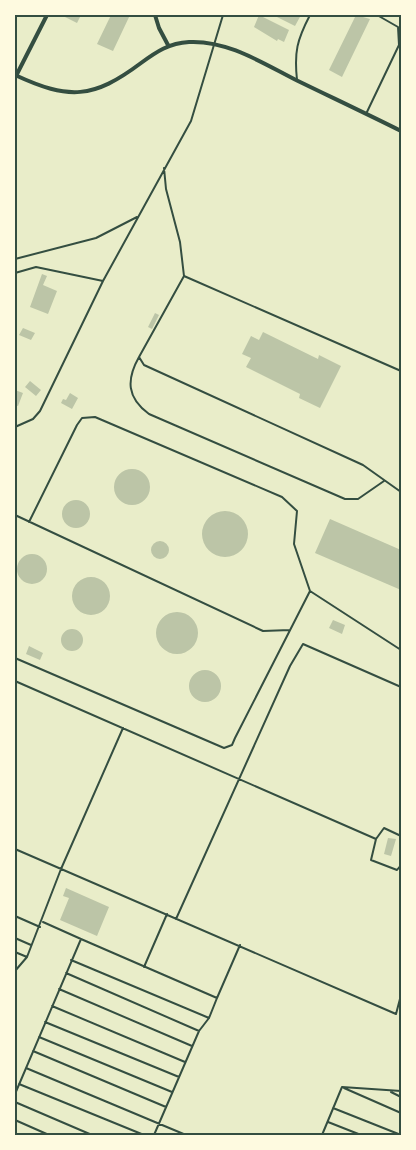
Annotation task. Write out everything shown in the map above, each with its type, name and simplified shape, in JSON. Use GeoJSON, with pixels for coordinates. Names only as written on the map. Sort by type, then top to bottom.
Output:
{"type":"FeatureCollection","features":[{"type":"Feature","properties":{"kind":"street"},"geometry":{"type":"LineString","coordinates":[[47,15],[15,76],[56,91],[88,92],[116,81],[168,46],[188,42],[214,43],[231,48],[401,131]]}},
{"type":"Feature","properties":{"kind":"street"},"geometry":{"type":"LineString","coordinates":[[155,15],[168,46]]}},
{"type":"Feature","properties":{"kind":"lane"},"geometry":{"type":"LineString","coordinates":[[15,427],[33,419],[40,411],[103,282],[191,121],[223,15]]}},
{"type":"Feature","properties":{"kind":"lane"},"geometry":{"type":"LineString","coordinates":[[296,80],[294,60],[296,44],[310,15]]}},
{"type":"Feature","properties":{"kind":"lane"},"geometry":{"type":"LineString","coordinates":[[366,114],[400,45],[398,28],[377,15]]}},
{"type":"Feature","properties":{"kind":"lane"},"geometry":{"type":"LineString","coordinates":[[164,168],[166,189],[180,242],[184,276],[134,366],[130,389],[136,405],[149,414],[345,499],[358,499],[385,481]]}},
{"type":"Feature","properties":{"kind":"lane"},"geometry":{"type":"LineString","coordinates":[[15,259],[96,238],[137,217]]}},
{"type":"Feature","properties":{"kind":"lane"},"geometry":{"type":"LineString","coordinates":[[15,273],[36,267],[103,282]]}},
{"type":"Feature","properties":{"kind":"lane"},"geometry":{"type":"LineString","coordinates":[[184,276],[401,372]]}},
{"type":"Feature","properties":{"kind":"lane"},"geometry":{"type":"LineString","coordinates":[[141,355],[139,357],[144,366],[363,465],[401,492]]}},
{"type":"Feature","properties":{"kind":"lane"},"geometry":{"type":"LineString","coordinates":[[29,522],[77,425],[82,418],[95,417],[282,496],[297,511],[294,544],[310,591],[401,650]]}},
{"type":"Feature","properties":{"kind":"lane"},"geometry":{"type":"LineString","coordinates":[[15,516],[263,631],[290,630]]}},
{"type":"Feature","properties":{"kind":"lane"},"geometry":{"type":"LineString","coordinates":[[15,658],[224,748],[232,745],[310,591]]}},
{"type":"Feature","properties":{"kind":"lane"},"geometry":{"type":"LineString","coordinates":[[176,919],[290,666],[303,644],[401,687]]}},
{"type":"Feature","properties":{"kind":"lane"},"geometry":{"type":"LineString","coordinates":[[15,681],[376,839]]}},
{"type":"Feature","properties":{"kind":"lane"},"geometry":{"type":"LineString","coordinates":[[15,971],[27,957],[32,946],[61,869],[124,728]]}},
{"type":"Feature","properties":{"kind":"lane"},"geometry":{"type":"LineString","coordinates":[[401,836],[384,828],[376,839],[371,860],[397,870],[401,865]]}},
{"type":"Feature","properties":{"kind":"lane"},"geometry":{"type":"LineString","coordinates":[[15,849],[396,1014],[401,995]]}},
{"type":"Feature","properties":{"kind":"lane"},"geometry":{"type":"LineString","coordinates":[[144,967],[167,914]]}},
{"type":"Feature","properties":{"kind":"lane"},"geometry":{"type":"LineString","coordinates":[[15,916],[40,927]]}},
{"type":"Feature","properties":{"kind":"lane"},"geometry":{"type":"LineString","coordinates":[[42,922],[217,998]]}},
{"type":"Feature","properties":{"kind":"lane"},"geometry":{"type":"LineString","coordinates":[[15,938],[32,946]]}},
{"type":"Feature","properties":{"kind":"lane"},"geometry":{"type":"LineString","coordinates":[[15,1094],[81,939]]}},
{"type":"Feature","properties":{"kind":"lane"},"geometry":{"type":"LineString","coordinates":[[154,1135],[192,1046],[199,1031],[209,1018],[240,945]]}},
{"type":"Feature","properties":{"kind":"lane"},"geometry":{"type":"LineString","coordinates":[[15,952],[27,957]]}},
{"type":"Feature","properties":{"kind":"lane"},"geometry":{"type":"LineString","coordinates":[[71,960],[209,1018]]}},
{"type":"Feature","properties":{"kind":"lane"},"geometry":{"type":"LineString","coordinates":[[66,973],[199,1031]]}},
{"type":"Feature","properties":{"kind":"lane"},"geometry":{"type":"LineString","coordinates":[[59,990],[192,1046]]}},
{"type":"Feature","properties":{"kind":"lane"},"geometry":{"type":"LineString","coordinates":[[52,1006],[185,1062]]}},
{"type":"Feature","properties":{"kind":"lane"},"geometry":{"type":"LineString","coordinates":[[45,1022],[179,1076]]}},
{"type":"Feature","properties":{"kind":"lane"},"geometry":{"type":"LineString","coordinates":[[39,1037],[172,1092]]}},
{"type":"Feature","properties":{"kind":"lane"},"geometry":{"type":"LineString","coordinates":[[33,1050],[166,1107]]}},
{"type":"Feature","properties":{"kind":"lane"},"geometry":{"type":"LineString","coordinates":[[26,1068],[186,1135]]}},
{"type":"Feature","properties":{"kind":"lane"},"geometry":{"type":"LineString","coordinates":[[19,1084],[144,1135]]}},
{"type":"Feature","properties":{"kind":"lane"},"geometry":{"type":"LineString","coordinates":[[342,1087],[401,1091]]}},
{"type":"Feature","properties":{"kind":"lane"},"geometry":{"type":"LineString","coordinates":[[322,1135],[342,1087]]}},
{"type":"Feature","properties":{"kind":"lane"},"geometry":{"type":"LineString","coordinates":[[342,1087],[401,1113]]}},
{"type":"Feature","properties":{"kind":"lane"},"geometry":{"type":"LineString","coordinates":[[388,1090],[401,1097]]}},
{"type":"Feature","properties":{"kind":"lane"},"geometry":{"type":"LineString","coordinates":[[15,1102],[92,1135]]}},
{"type":"Feature","properties":{"kind":"lane"},"geometry":{"type":"LineString","coordinates":[[334,1108],[401,1135]]}},
{"type":"Feature","properties":{"kind":"lane"},"geometry":{"type":"LineString","coordinates":[[15,1120],[49,1135]]}},
{"type":"Feature","properties":{"kind":"lane"},"geometry":{"type":"LineString","coordinates":[[327,1122],[361,1135]]}},
{"type":"Feature","properties":{"kind":"building"},"geometry":{"type":"Polygon","coordinates":[[[61,15],[81,15],[77,23],[61,15]]]}},
{"type":"Feature","properties":{"kind":"building"},"geometry":{"type":"Polygon","coordinates":[[[111,15],[130,15],[113,51],[97,44],[111,15]]]}},
{"type":"Feature","properties":{"kind":"building"},"geometry":{"type":"Polygon","coordinates":[[[259,15],[289,30],[284,42],[278,39],[277,41],[254,27],[259,15]]]}},
{"type":"Feature","properties":{"kind":"building"},"geometry":{"type":"Polygon","coordinates":[[[273,15],[301,15],[295,26],[273,15]]]}},
{"type":"Feature","properties":{"kind":"building"},"geometry":{"type":"Polygon","coordinates":[[[356,15],[370,19],[342,77],[329,70],[356,15]]]}},
{"type":"Feature","properties":{"kind":"building"},"geometry":{"type":"Polygon","coordinates":[[[42,274],[47,276],[43,285],[57,291],[48,314],[30,307],[42,274]]]}},
{"type":"Feature","properties":{"kind":"building"},"geometry":{"type":"Polygon","coordinates":[[[155,313],[159,315],[152,329],[148,327],[155,313]]]}},
{"type":"Feature","properties":{"kind":"building"},"geometry":{"type":"Polygon","coordinates":[[[23,328],[35,333],[31,340],[19,335],[23,328]]]}},
{"type":"Feature","properties":{"kind":"building"},"geometry":{"type":"Polygon","coordinates":[[[263,332],[318,359],[319,355],[341,366],[320,408],[299,398],[300,394],[246,367],[251,358],[242,354],[251,336],[259,340],[263,332]]]}},
{"type":"Feature","properties":{"kind":"building"},"geometry":{"type":"Polygon","coordinates":[[[30,381],[41,390],[36,396],[25,387],[30,381]]]}},
{"type":"Feature","properties":{"kind":"building"},"geometry":{"type":"Polygon","coordinates":[[[15,390],[23,393],[18,406],[15,405],[15,390]]]}},
{"type":"Feature","properties":{"kind":"building"},"geometry":{"type":"Polygon","coordinates":[[[70,393],[78,398],[72,409],[61,403],[63,399],[66,400],[70,393]]]}},
{"type":"Feature","properties":{"kind":"building"},"geometry":{"type":"Polygon","coordinates":[[[132,469],[139,470],[145,474],[149,480],[149,494],[145,500],[139,504],[132,505],[125,504],[119,500],[115,494],[114,487],[115,480],[119,474],[125,470],[132,469]]]}},
{"type":"Feature","properties":{"kind":"building"},"geometry":{"type":"Polygon","coordinates":[[[76,500],[86,504],[90,514],[86,524],[76,528],[66,524],[62,514],[66,504],[76,500]]]}},
{"type":"Feature","properties":{"kind":"building"},"geometry":{"type":"Polygon","coordinates":[[[230,511],[242,517],[247,525],[247,543],[242,551],[234,556],[220,557],[208,551],[203,543],[202,529],[208,517],[216,512],[230,511]]]}},
{"type":"Feature","properties":{"kind":"building"},"geometry":{"type":"Polygon","coordinates":[[[330,519],[401,550],[401,590],[315,553],[330,519]]]}},
{"type":"Feature","properties":{"kind":"building"},"geometry":{"type":"Polygon","coordinates":[[[160,541],[166,544],[169,550],[166,556],[160,559],[154,556],[151,550],[154,544],[160,541]]]}},
{"type":"Feature","properties":{"kind":"building"},"geometry":{"type":"Polygon","coordinates":[[[32,554],[38,555],[46,563],[46,575],[38,583],[32,584],[26,583],[18,575],[17,569],[18,563],[26,555],[32,554]]]}},
{"type":"Feature","properties":{"kind":"building"},"geometry":{"type":"Polygon","coordinates":[[[91,577],[105,582],[110,596],[105,610],[91,615],[77,610],[72,596],[77,582],[91,577]]]}},
{"type":"Feature","properties":{"kind":"building"},"geometry":{"type":"Polygon","coordinates":[[[181,612],[189,615],[195,621],[198,633],[195,645],[189,651],[173,654],[165,651],[159,645],[156,629],[159,621],[165,615],[181,612]]]}},
{"type":"Feature","properties":{"kind":"building"},"geometry":{"type":"Polygon","coordinates":[[[333,620],[345,625],[342,634],[329,628],[333,620]]]}},
{"type":"Feature","properties":{"kind":"building"},"geometry":{"type":"Polygon","coordinates":[[[68,629],[76,629],[83,636],[83,644],[76,651],[68,651],[61,644],[61,636],[68,629]]]}},
{"type":"Feature","properties":{"kind":"building"},"geometry":{"type":"Polygon","coordinates":[[[29,646],[43,653],[40,660],[26,654],[29,646]]]}},
{"type":"Feature","properties":{"kind":"building"},"geometry":{"type":"Polygon","coordinates":[[[205,670],[211,671],[216,675],[220,680],[220,692],[216,697],[211,701],[205,702],[199,701],[194,697],[190,692],[189,686],[190,680],[194,675],[199,671],[205,670]]]}},
{"type":"Feature","properties":{"kind":"building"},"geometry":{"type":"Polygon","coordinates":[[[388,838],[396,839],[391,856],[384,854],[388,838]]]}},
{"type":"Feature","properties":{"kind":"building"},"geometry":{"type":"Polygon","coordinates":[[[66,888],[109,907],[97,936],[60,920],[69,898],[63,896],[66,888]]]}}]}
